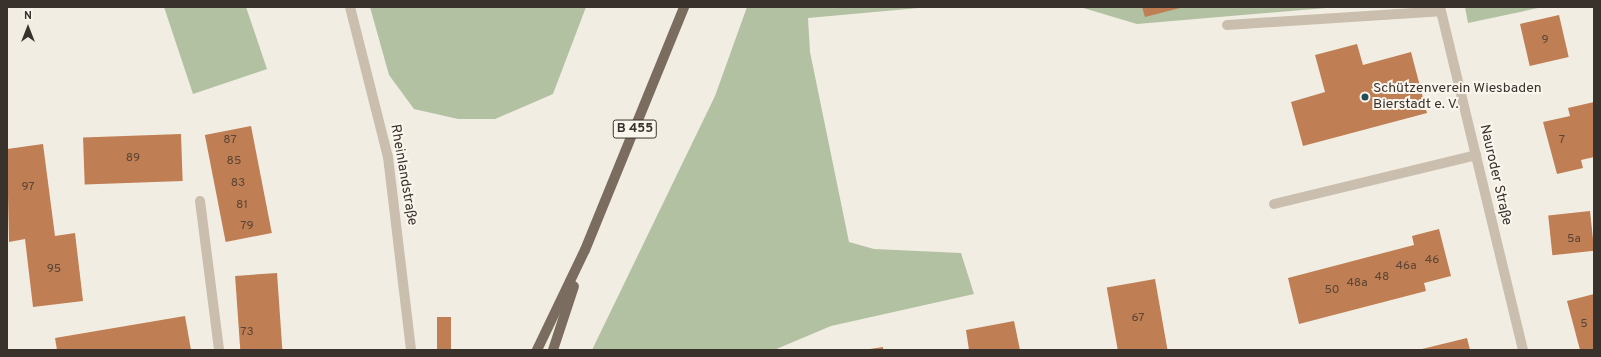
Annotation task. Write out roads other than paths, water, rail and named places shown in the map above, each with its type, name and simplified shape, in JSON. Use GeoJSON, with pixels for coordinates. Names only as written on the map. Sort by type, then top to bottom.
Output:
{"type":"FeatureCollection","features":[{"type":"Feature","properties":{"kind":"main road","name":"B 455"},"geometry":{"type":"LineString","coordinates":[[537,350],[585,250],[684,7]]}},
{"type":"Feature","properties":{"kind":"main road","name":"B 455"},"geometry":{"type":"LineString","coordinates":[[553,350],[585,250]]}},
{"type":"Feature","properties":{"kind":"street","name":"Rheinlandstraße"},"geometry":{"type":"LineString","coordinates":[[350,7],[388,157],[411,350]]}},
{"type":"Feature","properties":{"kind":"street"},"geometry":{"type":"LineString","coordinates":[[1227,25],[1441,9]]}},
{"type":"Feature","properties":{"kind":"street","name":"Nauroder Straße"},"geometry":{"type":"LineString","coordinates":[[1441,9],[1523,350]]}},
{"type":"Feature","properties":{"kind":"street"},"geometry":{"type":"LineString","coordinates":[[1274,204],[1476,155]]}},
{"type":"Feature","properties":{"kind":"street"},"geometry":{"type":"LineString","coordinates":[[200,201],[218,350]]}},
{"type":"Feature","properties":{"kind":"place","name":"Schützenverein Wiesbaden Bierstadt e. V."},"geometry":{"type":"Point","coordinates":[1365,97]}}]}
